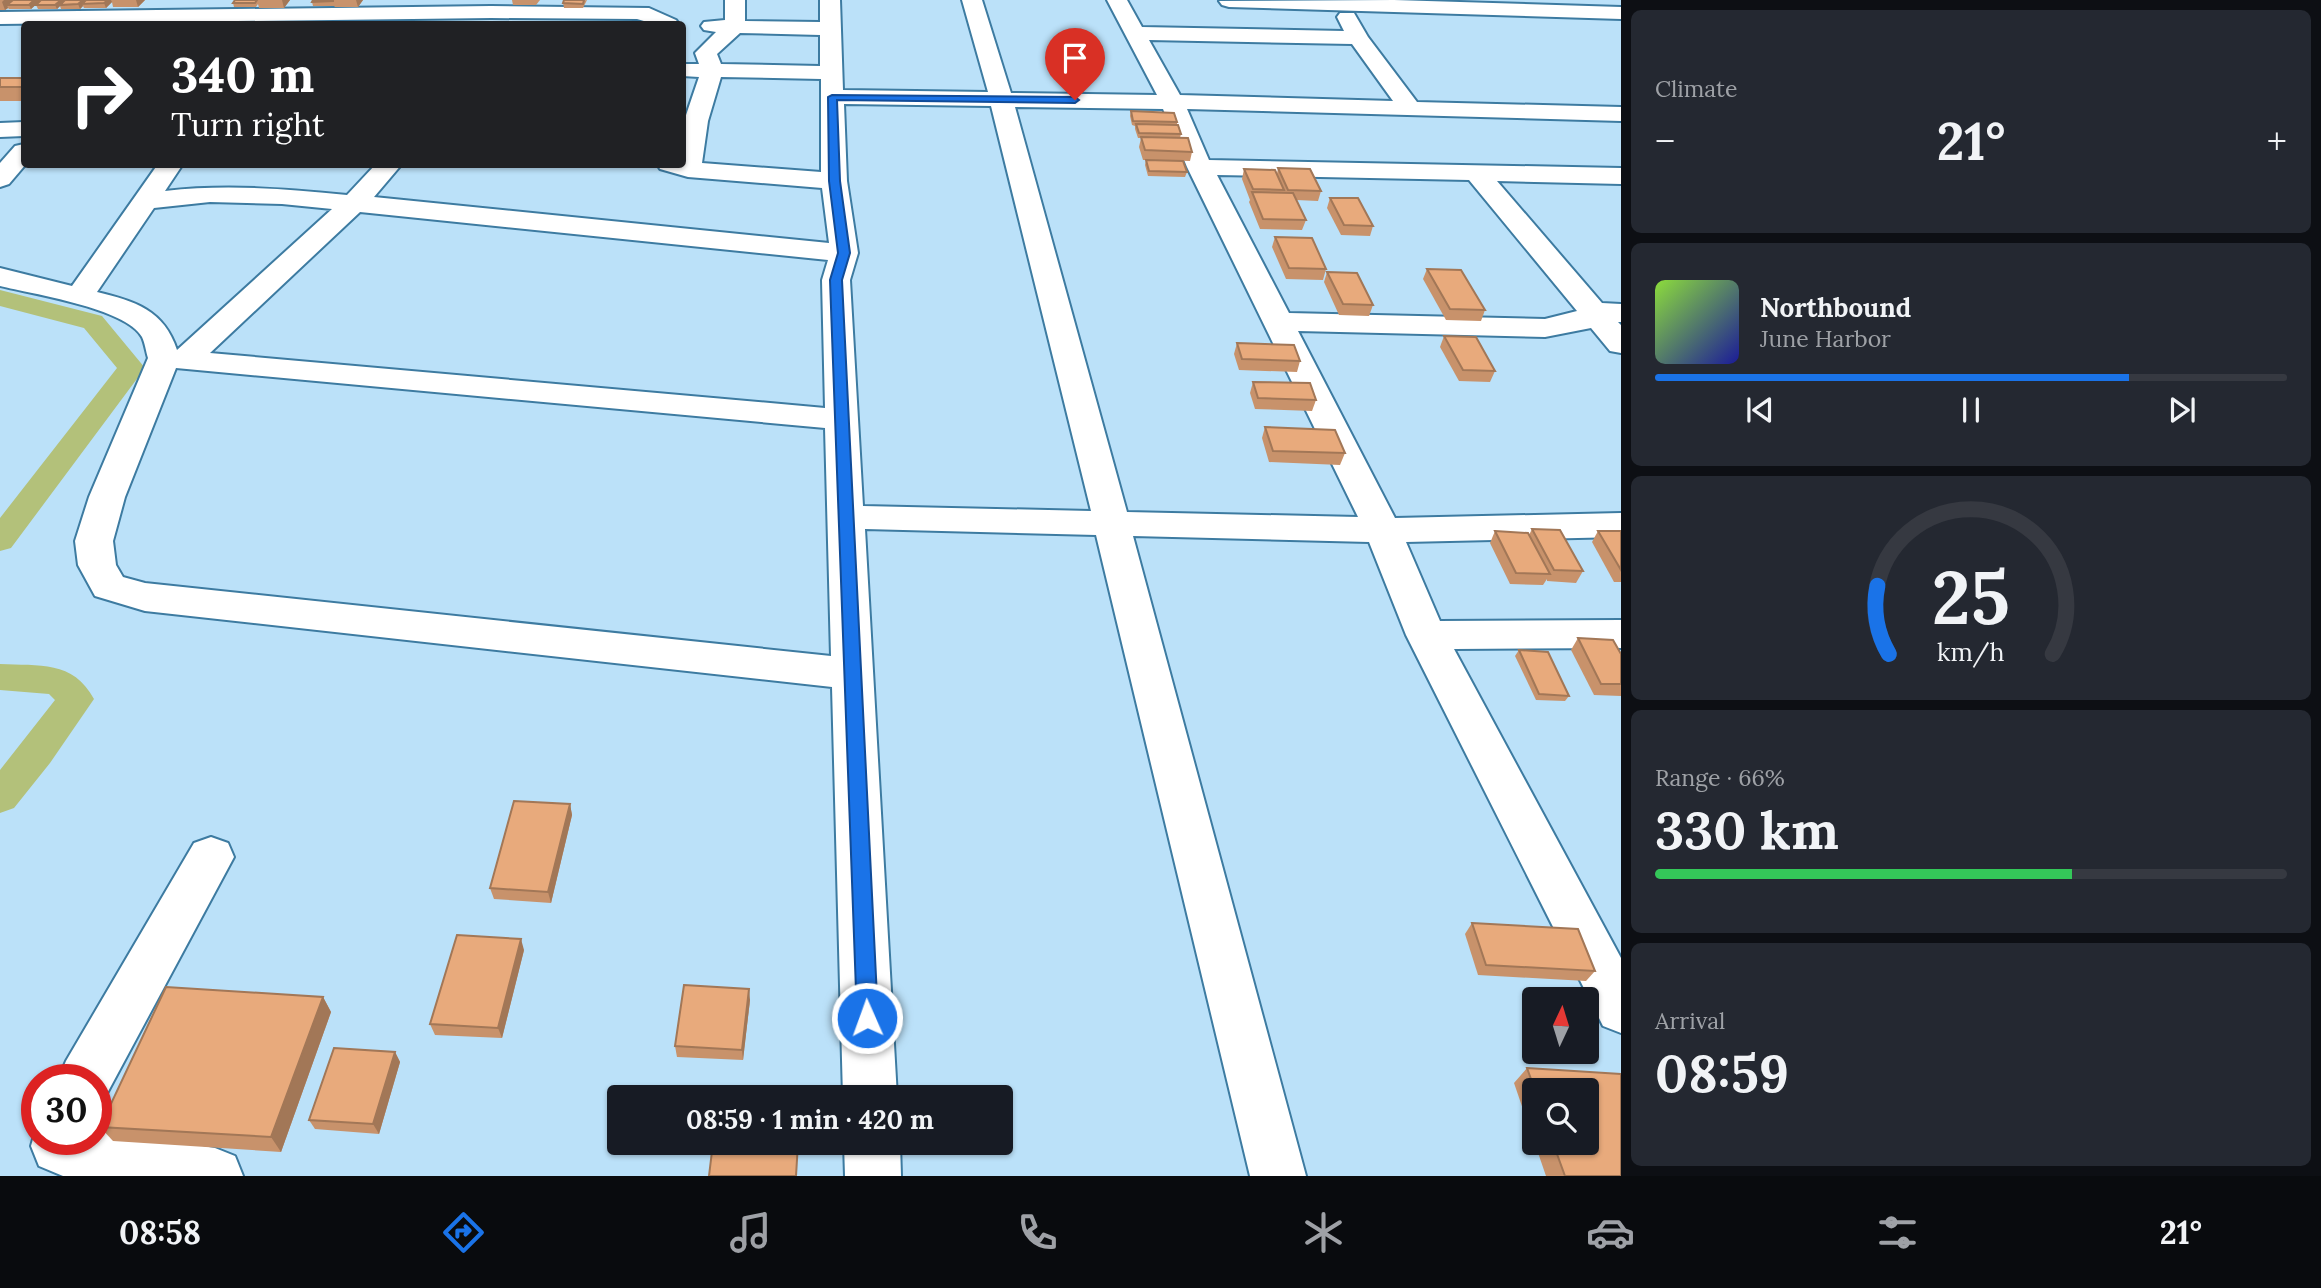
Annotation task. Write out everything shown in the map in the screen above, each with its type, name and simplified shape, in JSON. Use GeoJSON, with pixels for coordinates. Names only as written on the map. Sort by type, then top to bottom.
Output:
{"type":"FeatureCollection","features":[{"type":"Feature","properties":{"kind":"street"},"geometry":{"type":"LineString","coordinates":[[136,20],[157,0]]}},
{"type":"Feature","properties":{"kind":"street"},"geometry":{"type":"LineString","coordinates":[[686,147],[712,70],[706,54],[735,26],[735,0]]}},
{"type":"Feature","properties":{"kind":"street"},"geometry":{"type":"LineString","coordinates":[[972,0],[1002,98],[1113,523],[1278,1176]]}},
{"type":"Feature","properties":{"kind":"street"},"geometry":{"type":"LineString","coordinates":[[1117,0],[1172,102],[1200,167],[1383,530],[1426,635],[1621,1009]]}},
{"type":"Feature","properties":{"kind":"street"},"geometry":{"type":"LineString","coordinates":[[1228,1],[1250,34]]}},
{"type":"Feature","properties":{"kind":"street"},"geometry":{"type":"LineString","coordinates":[[1228,1],[1339,2],[1621,13]]}},
{"type":"Feature","properties":{"kind":"street"},"geometry":{"type":"LineString","coordinates":[[1339,2],[1358,37],[1411,110]]}},
{"type":"Feature","properties":{"kind":"street"},"geometry":{"type":"LineString","coordinates":[[0,18],[136,20],[495,6],[649,14],[663,21]]}},
{"type":"Feature","properties":{"kind":"street"},"geometry":{"type":"LineString","coordinates":[[686,26],[735,26],[831,15],[834,181],[844,253],[836,280],[870,1085]]}},
{"type":"Feature","properties":{"kind":"street"},"geometry":{"type":"LineString","coordinates":[[1134,33],[1358,37]]}},
{"type":"Feature","properties":{"kind":"street"},"geometry":{"type":"LineString","coordinates":[[686,70],[712,70],[832,85],[1002,98],[1621,114]]}},
{"type":"Feature","properties":{"kind":"street"},"geometry":{"type":"LineString","coordinates":[[0,130],[21,129]]}},
{"type":"Feature","properties":{"kind":"street"},"geometry":{"type":"LineString","coordinates":[[0,179],[21,154]]}},
{"type":"Feature","properties":{"kind":"street"},"geometry":{"type":"LineString","coordinates":[[1200,167],[1621,176]]}},
{"type":"Feature","properties":{"kind":"street"},"geometry":{"type":"LineString","coordinates":[[80,296],[168,168]]}},
{"type":"Feature","properties":{"kind":"street"},"geometry":{"type":"LineString","coordinates":[[386,168],[356,201],[174,359],[107,497],[94,541],[97,565],[109,587],[145,597],[854,674]]}},
{"type":"Feature","properties":{"kind":"street"},"geometry":{"type":"LineString","coordinates":[[686,168],[834,181]]}},
{"type":"Feature","properties":{"kind":"street"},"geometry":{"type":"LineString","coordinates":[[1477,174],[1608,313],[1621,344]]}},
{"type":"Feature","properties":{"kind":"street"},"geometry":{"type":"LineString","coordinates":[[146,201],[246,193],[356,201],[844,253]]}},
{"type":"Feature","properties":{"kind":"street"},"geometry":{"type":"LineString","coordinates":[[0,277],[115,305],[139,317],[156,333],[174,359]]}},
{"type":"Feature","properties":{"kind":"street"},"geometry":{"type":"LineString","coordinates":[[1278,322],[1545,328],[1608,313]]}},
{"type":"Feature","properties":{"kind":"street"},"geometry":{"type":"LineString","coordinates":[[174,359],[842,420]]}},
{"type":"Feature","properties":{"kind":"street"},"geometry":{"type":"LineString","coordinates":[[846,517],[1383,530],[1621,525]]}},
{"type":"Feature","properties":{"kind":"street"},"geometry":{"type":"LineString","coordinates":[[1426,635],[1621,634]]}},
{"type":"Feature","properties":{"kind":"street"},"geometry":{"type":"LineString","coordinates":[[94,1064],[211,857]]}},
{"type":"Feature","properties":{"kind":"street"},"geometry":{"type":"LineString","coordinates":[[84,1155],[215,1176]]}},
{"type":"Feature","properties":{"kind":"street"},"geometry":{"type":"LineString","coordinates":[[872,1155],[873,1176]]}},
{"type":"Feature","properties":{"kind":"building"},"geometry":{"type":"Polygon","coordinates":[[[13,0],[34,0],[29,5],[7,5],[13,0]]]}},
{"type":"Feature","properties":{"kind":"building"},"geometry":{"type":"Polygon","coordinates":[[[41,0],[61,0],[55,5],[36,5],[41,0]]]}},
{"type":"Feature","properties":{"kind":"building"},"geometry":{"type":"Polygon","coordinates":[[[65,0],[83,0],[78,4],[60,5],[65,0]]]}},
{"type":"Feature","properties":{"kind":"building"},"geometry":{"type":"Polygon","coordinates":[[[86,0],[108,0],[104,3],[82,4],[86,0]]]}},
{"type":"Feature","properties":{"kind":"building"},"geometry":{"type":"Polygon","coordinates":[[[235,0],[257,0],[255,3],[233,3],[235,0]]]}},
{"type":"Feature","properties":{"kind":"building"},"geometry":{"type":"Polygon","coordinates":[[[564,0],[584,0],[583,4],[563,3],[564,0]]]}},
{"type":"Feature","properties":{"kind":"building"},"geometry":{"type":"Polygon","coordinates":[[[0,78],[21,78],[21,87],[0,87],[0,78]]]}},
{"type":"Feature","properties":{"kind":"building"},"geometry":{"type":"Polygon","coordinates":[[[1131,111],[1174,113],[1177,122],[1133,121],[1131,111]]]}},
{"type":"Feature","properties":{"kind":"building"},"geometry":{"type":"Polygon","coordinates":[[[1136,124],[1178,125],[1181,134],[1139,133],[1136,124]]]}},
{"type":"Feature","properties":{"kind":"building"},"geometry":{"type":"Polygon","coordinates":[[[1141,137],[1188,138],[1192,152],[1145,150],[1141,137]]]}},
{"type":"Feature","properties":{"kind":"building"},"geometry":{"type":"Polygon","coordinates":[[[1146,160],[1183,161],[1187,172],[1149,171],[1146,160]]]}},
{"type":"Feature","properties":{"kind":"building"},"geometry":{"type":"Polygon","coordinates":[[[1278,168],[1310,169],[1321,191],[1288,190],[1278,168]]]}},
{"type":"Feature","properties":{"kind":"building"},"geometry":{"type":"Polygon","coordinates":[[[1244,169],[1275,170],[1284,190],[1253,189],[1244,169]]]}},
{"type":"Feature","properties":{"kind":"building"},"geometry":{"type":"Polygon","coordinates":[[[1252,192],[1293,193],[1306,220],[1263,219],[1252,192]]]}},
{"type":"Feature","properties":{"kind":"building"},"geometry":{"type":"Polygon","coordinates":[[[1330,198],[1358,198],[1373,226],[1344,225],[1330,198]]]}},
{"type":"Feature","properties":{"kind":"building"},"geometry":{"type":"Polygon","coordinates":[[[1275,237],[1312,238],[1326,269],[1289,268],[1275,237]]]}},
{"type":"Feature","properties":{"kind":"building"},"geometry":{"type":"Polygon","coordinates":[[[1427,269],[1461,270],[1485,310],[1450,309],[1427,269]]]}},
{"type":"Feature","properties":{"kind":"building"},"geometry":{"type":"Polygon","coordinates":[[[1327,272],[1357,273],[1373,305],[1343,304],[1327,272]]]}},
{"type":"Feature","properties":{"kind":"building"},"geometry":{"type":"Polygon","coordinates":[[[1444,336],[1476,337],[1495,371],[1463,370],[1444,336]]]}},
{"type":"Feature","properties":{"kind":"building"},"geometry":{"type":"Polygon","coordinates":[[[1237,343],[1294,345],[1300,361],[1242,359],[1237,343]]]}},
{"type":"Feature","properties":{"kind":"building"},"geometry":{"type":"Polygon","coordinates":[[[1253,382],[1310,383],[1316,400],[1258,398],[1253,382]]]}},
{"type":"Feature","properties":{"kind":"building"},"geometry":{"type":"Polygon","coordinates":[[[1265,427],[1335,430],[1345,453],[1273,451],[1265,427]]]}},
{"type":"Feature","properties":{"kind":"building"},"geometry":{"type":"Polygon","coordinates":[[[1532,529],[1560,530],[1583,571],[1554,570],[1532,529]]]}},
{"type":"Feature","properties":{"kind":"building"},"geometry":{"type":"Polygon","coordinates":[[[1495,531],[1528,533],[1550,574],[1516,573],[1495,531]]]}},
{"type":"Feature","properties":{"kind":"building"},"geometry":{"type":"Polygon","coordinates":[[[1598,531],[1621,531],[1621,570],[1598,531]]]}},
{"type":"Feature","properties":{"kind":"building"},"geometry":{"type":"Polygon","coordinates":[[[1578,638],[1613,640],[1621,654],[1621,684],[1601,684],[1578,638]]]}},
{"type":"Feature","properties":{"kind":"building"},"geometry":{"type":"Polygon","coordinates":[[[1519,650],[1548,652],[1569,696],[1539,694],[1519,650]]]}},
{"type":"Feature","properties":{"kind":"building"},"geometry":{"type":"Polygon","coordinates":[[[514,801],[570,804],[548,892],[490,888],[514,801]]]}},
{"type":"Feature","properties":{"kind":"building"},"geometry":{"type":"Polygon","coordinates":[[[1472,923],[1578,929],[1595,971],[1486,965],[1472,923]]]}},
{"type":"Feature","properties":{"kind":"building"},"geometry":{"type":"Polygon","coordinates":[[[457,935],[521,939],[498,1028],[430,1024],[457,935]]]}},
{"type":"Feature","properties":{"kind":"building"},"geometry":{"type":"Polygon","coordinates":[[[684,985],[749,989],[742,1050],[675,1046],[684,985]]]}},
{"type":"Feature","properties":{"kind":"building"},"geometry":{"type":"Polygon","coordinates":[[[166,987],[323,997],[271,1137],[112,1128],[112,1102],[166,987]]]}},
{"type":"Feature","properties":{"kind":"building"},"geometry":{"type":"Polygon","coordinates":[[[334,1048],[395,1052],[373,1124],[309,1120],[334,1048]]]}},
{"type":"Feature","properties":{"kind":"building"},"geometry":{"type":"Polygon","coordinates":[[[1527,1068],[1621,1074],[1621,1176],[1565,1176],[1557,1155],[1599,1155],[1599,1078],[1531,1078],[1527,1068]]]}},
{"type":"Feature","properties":{"kind":"building"},"geometry":{"type":"Polygon","coordinates":[[[712,1155],[797,1155],[796,1176],[709,1176],[712,1155]]]}},
{"type":"Feature","properties":{"kind":"waterway"},"geometry":{"type":"LineString","coordinates":[[0,298],[93,322],[131,368],[0,540]]}},
{"type":"Feature","properties":{"kind":"waterway"},"geometry":{"type":"LineString","coordinates":[[0,677],[58,681],[76,699],[0,797]]}},
{"type":"Feature","properties":{"kind":"route"},"geometry":{"type":"LineString","coordinates":[[867,1018],[836,280],[844,253],[834,181],[832,97],[1075,100]]}}]}
